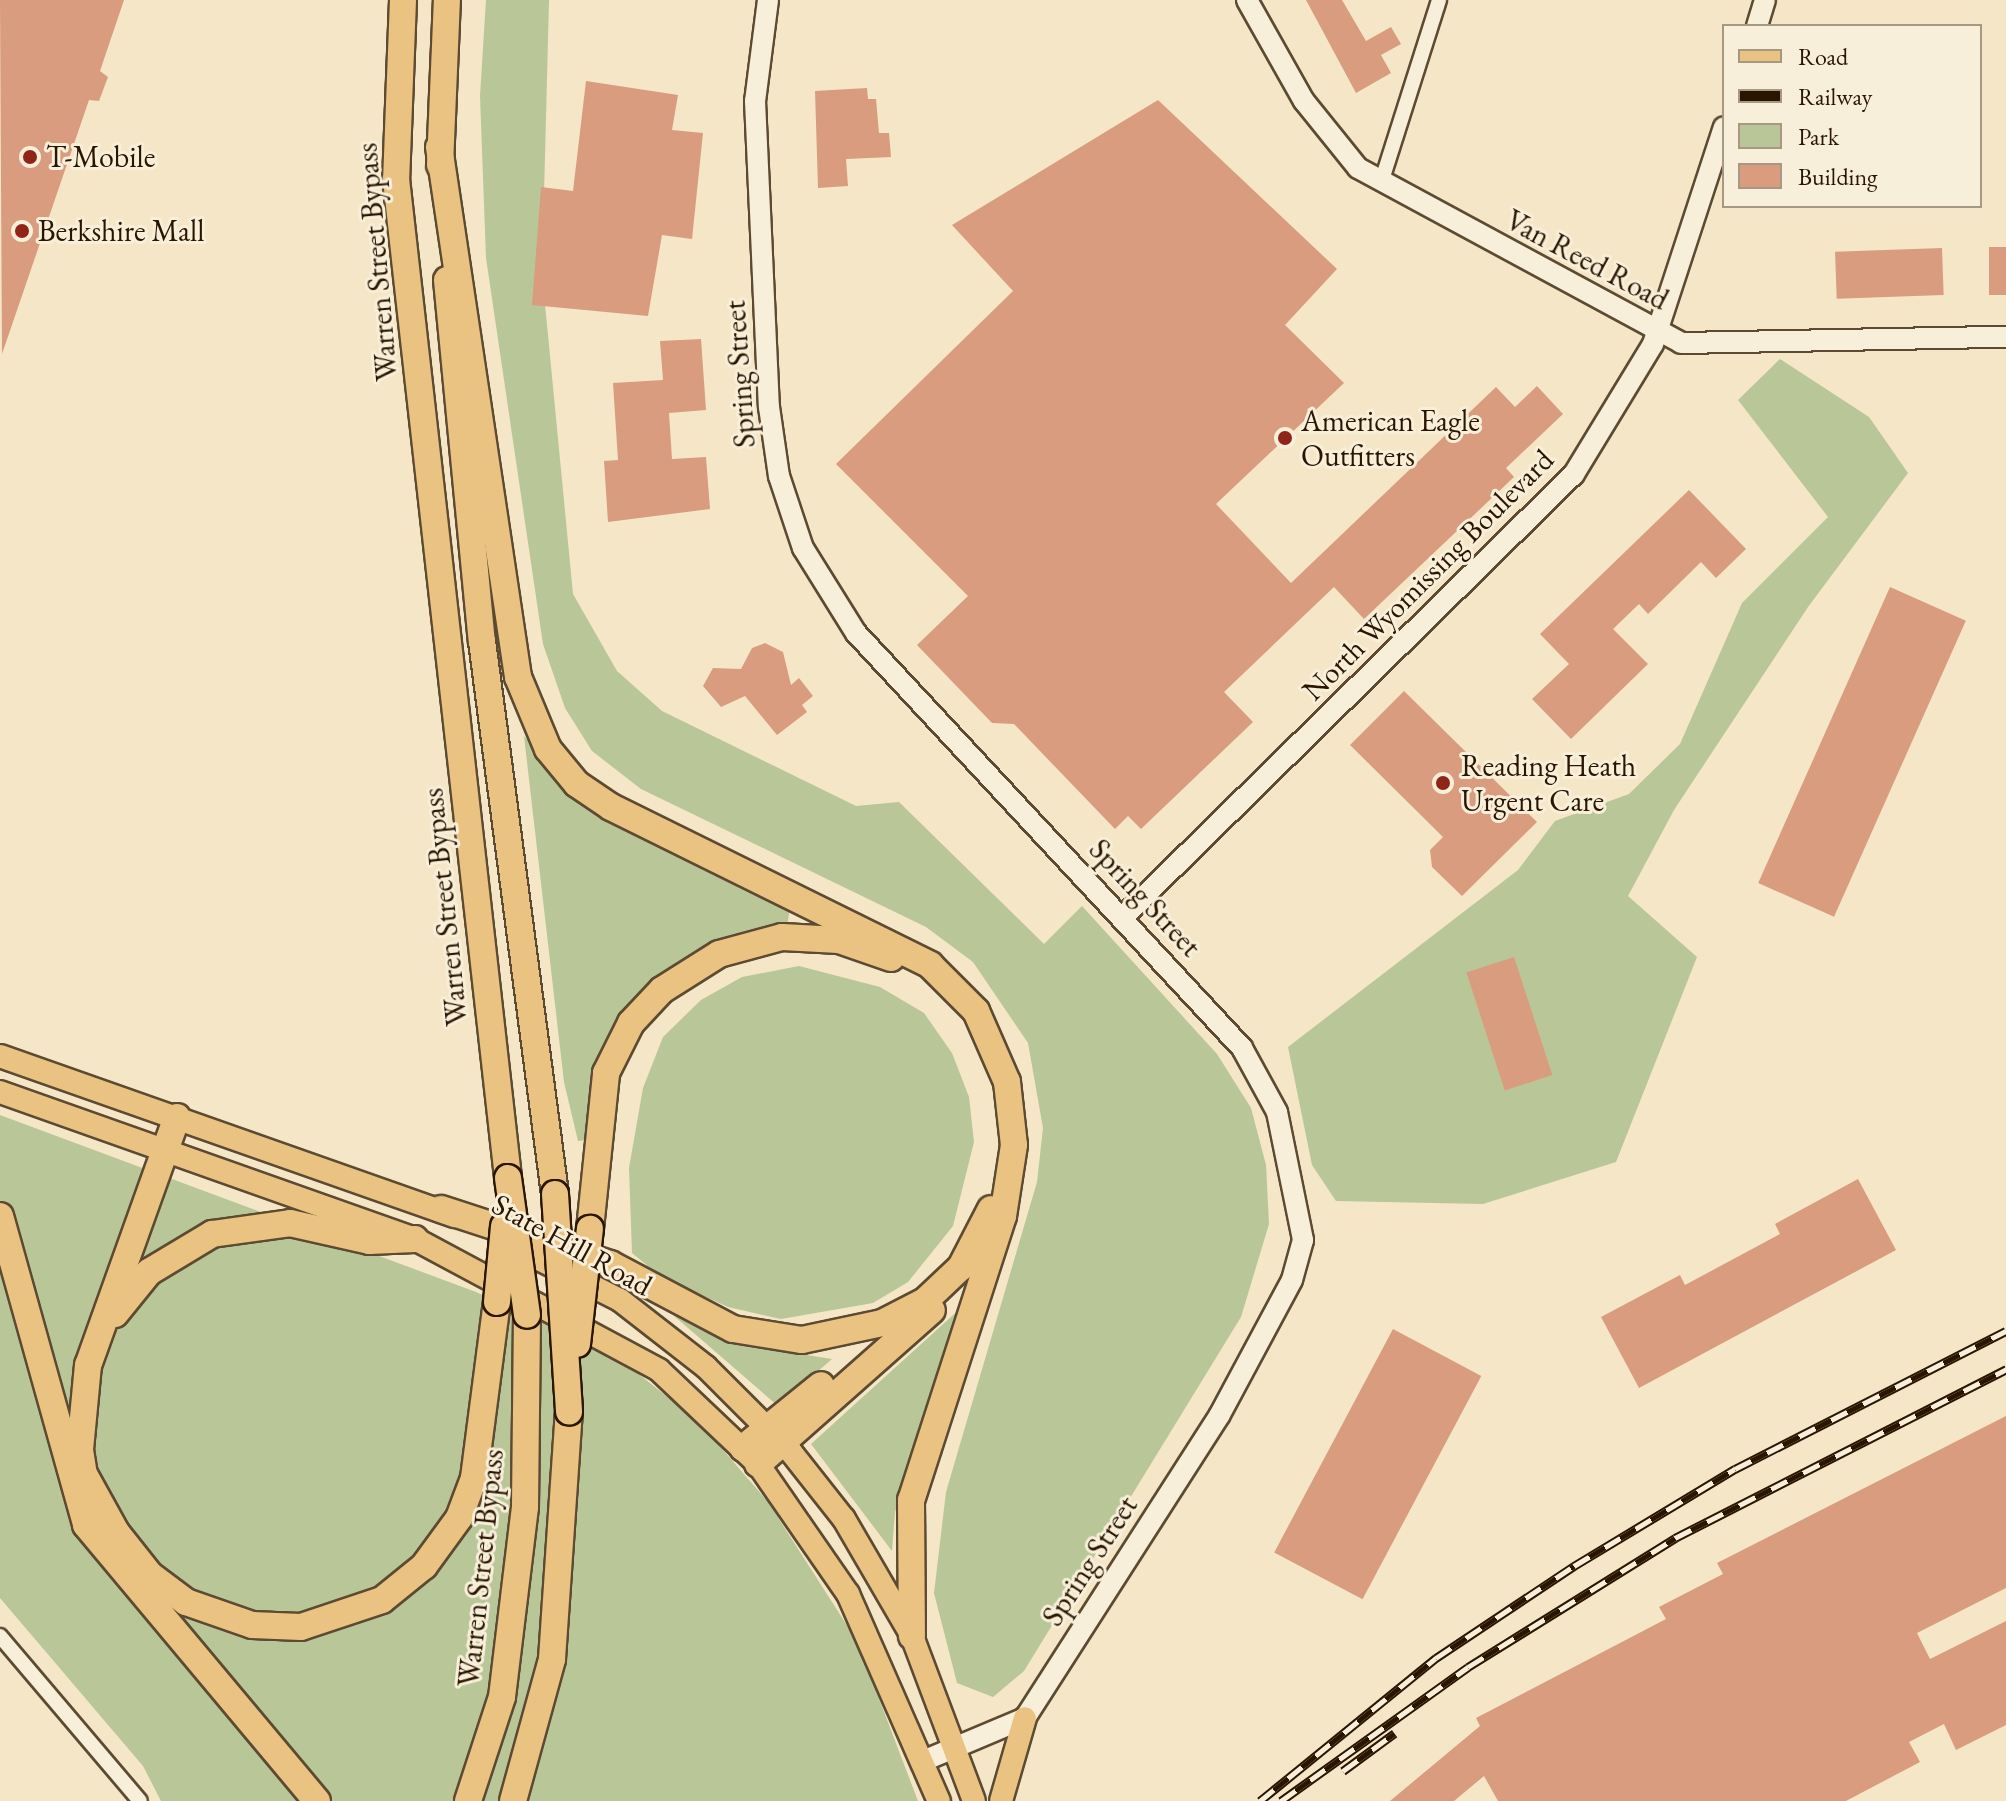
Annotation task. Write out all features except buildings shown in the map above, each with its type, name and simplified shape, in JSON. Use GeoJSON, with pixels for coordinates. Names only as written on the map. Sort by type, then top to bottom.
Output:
{"type":"FeatureCollection","features":[{"type":"Feature","properties":{"kind":"highway","name":"Warren Street Bypass"},"geometry":{"type":"LineString","coordinates":[[403,0],[396,179],[508,1178],[527,1315],[519,1554],[502,1697],[468,1801]]}},
{"type":"Feature","properties":{"kind":"highway"},"geometry":{"type":"LineString","coordinates":[[447,0],[439,147],[453,372],[481,625],[555,1194],[569,1412]]}},
{"type":"Feature","properties":{"kind":"highway"},"geometry":{"type":"LineString","coordinates":[[439,147],[517,669],[534,724],[557,762],[598,799],[876,933],[948,979],[989,1032],[1007,1082],[1014,1134],[1003,1216],[911,1500],[912,1636]]}},
{"type":"Feature","properties":{"kind":"highway"},"geometry":{"type":"LineString","coordinates":[[513,1801],[552,1659],[569,1412],[604,1082],[645,1006],[679,976],[739,946],[782,937],[839,940],[898,961],[947,999],[978,1040],[999,1102],[1002,1151],[990,1215],[961,1267],[902,1314],[751,1456]]}},
{"type":"Feature","properties":{"kind":"highway"},"geometry":{"type":"LineString","coordinates":[[61,1449],[75,1352],[168,1114]]}},
{"type":"Feature","properties":{"kind":"highway"},"geometry":{"type":"LineString","coordinates":[[157,1145],[83,1387],[80,1450],[84,1474],[116,1532],[150,1575],[202,1610],[252,1625],[301,1627],[382,1600],[443,1544],[480,1456],[508,1178]]}},
{"type":"Feature","properties":{"kind":"highway"},"geometry":{"type":"LineString","coordinates":[[441,1209],[610,1264],[750,1334],[825,1338],[902,1314]]}},
{"type":"Feature","properties":{"kind":"highway"},"geometry":{"type":"LineString","coordinates":[[0,1216],[61,1449],[86,1525],[109,1561],[317,1801]]}},
{"type":"Feature","properties":{"kind":"highway"},"geometry":{"type":"LineString","coordinates":[[775,1435],[957,1289],[1003,1216]]}},
{"type":"Feature","properties":{"kind":"highway"},"geometry":{"type":"LineString","coordinates":[[97,1340],[149,1272],[212,1234],[290,1223],[369,1241],[415,1239]]}},
{"type":"Feature","properties":{"kind":"main road","name":"State Hill Road"},"geometry":{"type":"LineString","coordinates":[[0,1056],[441,1209],[620,1300],[706,1367],[775,1435],[844,1519],[912,1636],[974,1801]]}},
{"type":"Feature","properties":{"kind":"main road"},"geometry":{"type":"LineString","coordinates":[[0,1092],[157,1145],[415,1239],[659,1370],[751,1456],[848,1594],[939,1801]]}},
{"type":"Feature","properties":{"kind":"main road"},"geometry":{"type":"LineString","coordinates":[[1001,1801],[1025,1718]]}},
{"type":"Feature","properties":{"kind":"street","name":"Spring Street"},"geometry":{"type":"LineString","coordinates":[[768,0],[755,101],[769,407],[795,528],[856,633],[1242,1048],[1267,1090],[1303,1240],[1292,1280],[1219,1416],[1025,1718]]}},
{"type":"Feature","properties":{"kind":"street","name":"Van Reed Road"},"geometry":{"type":"LineString","coordinates":[[1247,0],[1328,136],[1381,183],[1658,332],[1701,347],[2006,337]]}},
{"type":"Feature","properties":{"kind":"street"},"geometry":{"type":"LineString","coordinates":[[1381,183],[1439,0]]}},
{"type":"Feature","properties":{"kind":"street"},"geometry":{"type":"LineString","coordinates":[[1758,24],[1765,0]]}},
{"type":"Feature","properties":{"kind":"street","name":"North Wyomissing Boulevard"},"geometry":{"type":"LineString","coordinates":[[1123,917],[1558,493],[1601,435],[1658,332],[1722,133]]}},
{"type":"Feature","properties":{"kind":"street"},"geometry":{"type":"LineString","coordinates":[[0,1636],[140,1801]]}},
{"type":"Feature","properties":{"kind":"street"},"geometry":{"type":"LineString","coordinates":[[923,1761],[1025,1718]]}},
{"type":"Feature","properties":{"kind":"green space"},"geometry":{"type":"Polygon","coordinates":[[[486,0],[549,0],[542,273],[573,594],[617,671],[662,711],[856,806],[899,802],[1044,944],[1082,906],[1217,1054],[1251,1108],[1266,1165],[1269,1224],[1241,1317],[1024,1671],[993,1697],[957,1683],[934,1593],[946,1492],[1037,1182],[1043,1128],[1028,1043],[973,962],[926,927],[641,789],[592,751],[565,708],[543,644],[486,258],[480,96],[486,0]]]}},
{"type":"Feature","properties":{"kind":"green space"},"geometry":{"type":"Polygon","coordinates":[[[1780,359],[1869,417],[1908,473],[1808,607],[1674,810],[1628,896],[1697,957],[1616,1162],[1483,1204],[1336,1201],[1312,1165],[1288,1047],[1518,870],[1555,821],[1629,794],[1680,744],[1742,603],[1828,517],[1738,400],[1780,359]]]}},
{"type":"Feature","properties":{"kind":"green space"},"geometry":{"type":"Polygon","coordinates":[[[524,736],[592,811],[790,908],[787,926],[703,950],[597,1070],[586,1140],[578,1141],[564,1082],[524,736]]]}},
{"type":"Feature","properties":{"kind":"green space"},"geometry":{"type":"Polygon","coordinates":[[[799,966],[880,987],[924,1013],[952,1053],[969,1097],[974,1142],[953,1226],[908,1282],[873,1303],[781,1319],[728,1307],[660,1276],[632,1253],[629,1168],[643,1088],[663,1037],[701,1000],[742,977],[799,966]]]}},
{"type":"Feature","properties":{"kind":"green space"},"geometry":{"type":"Polygon","coordinates":[[[0,1115],[476,1292],[617,1357],[698,1421],[768,1502],[857,1641],[918,1801],[161,1801],[143,1766],[0,1598],[0,1115]]]}},
{"type":"Feature","properties":{"kind":"green space"},"geometry":{"type":"Polygon","coordinates":[[[962,1307],[895,1512],[892,1551],[811,1444],[962,1307]]]}},
{"type":"Feature","properties":{"kind":"green space"},"geometry":{"type":"Polygon","coordinates":[[[673,1315],[730,1343],[832,1359],[778,1406],[673,1315]]]}},
{"type":"Feature","properties":{"kind":"railway"},"geometry":{"type":"LineString","coordinates":[[1260,1801],[1436,1658],[1574,1566],[1735,1469],[2006,1331]]}},
{"type":"Feature","properties":{"kind":"railway"},"geometry":{"type":"LineString","coordinates":[[1281,1801],[1468,1667],[1675,1538],[2006,1369]]}},
{"type":"Feature","properties":{"kind":"railway"},"geometry":{"type":"LineString","coordinates":[[1343,1771],[1395,1733]]}},
{"type":"Feature","properties":{"kind":"place","name":"T-Mobile"},"geometry":{"type":"Point","coordinates":[30,157]}},
{"type":"Feature","properties":{"kind":"place","name":"Berkshire Mall"},"geometry":{"type":"Point","coordinates":[22,231]}},
{"type":"Feature","properties":{"kind":"place","name":"American Eagle Outfitters"},"geometry":{"type":"Point","coordinates":[1285,438]}},
{"type":"Feature","properties":{"kind":"place","name":"Reading Heath Urgent Care"},"geometry":{"type":"Point","coordinates":[1443,783]}}]}
